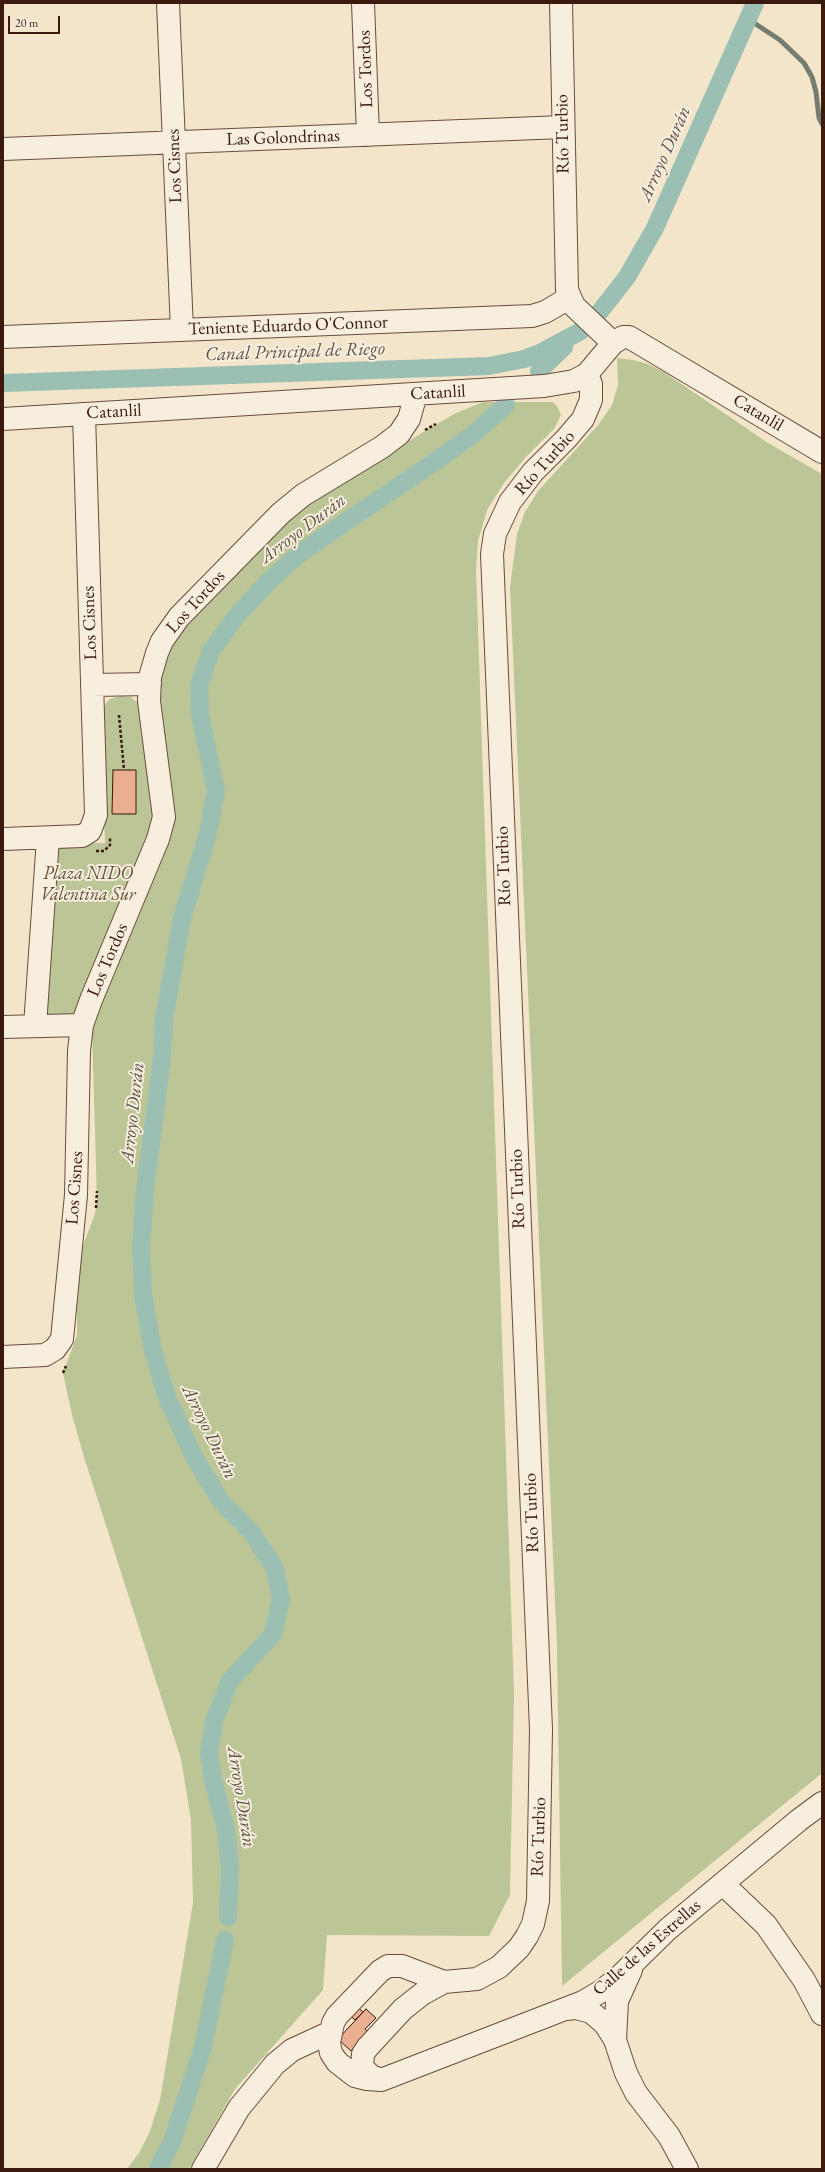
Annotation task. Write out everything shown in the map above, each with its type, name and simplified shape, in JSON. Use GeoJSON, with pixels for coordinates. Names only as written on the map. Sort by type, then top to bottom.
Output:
{"type":"FeatureCollection","features":[{"type":"Feature","properties":{"kind":"street","name":"Los Cisnes"},"geometry":{"type":"LineString","coordinates":[[168,3],[182,330]]}},
{"type":"Feature","properties":{"kind":"street","name":"Los Tordos"},"geometry":{"type":"LineString","coordinates":[[363,3],[368,135]]}},
{"type":"Feature","properties":{"kind":"street","name":"Río Turbio"},"geometry":{"type":"LineString","coordinates":[[561,3],[567,283],[569,298]]}},
{"type":"Feature","properties":{"kind":"street","name":"Las Golondrinas"},"geometry":{"type":"LineString","coordinates":[[3,149],[563,127]]}},
{"type":"Feature","properties":{"kind":"street","name":"Teniente Eduardo O'Connor"},"geometry":{"type":"LineString","coordinates":[[3,337],[532,316],[545,312],[569,298]]}},
{"type":"Feature","properties":{"kind":"street"},"geometry":{"type":"LineString","coordinates":[[569,298],[577,310],[613,343]]}},
{"type":"Feature","properties":{"kind":"street","name":"Catanlil"},"geometry":{"type":"LineString","coordinates":[[3,419],[544,386],[574,381],[587,374],[613,343],[623,337],[634,338],[822,452]]}},
{"type":"Feature","properties":{"kind":"street","name":"Río Turbio"},"geometry":{"type":"LineString","coordinates":[[444,1982],[477,1979],[499,1967],[519,1948],[527,1936],[534,1920],[538,1901],[541,1729],[492,554],[496,534],[510,502],[533,472],[577,428],[585,414],[591,400],[592,391],[587,374]]}},
{"type":"Feature","properties":{"kind":"street","name":"Los Tordos"},"geometry":{"type":"LineString","coordinates":[[82,1025],[162,827],[164,806],[150,701],[150,684],[153,664],[159,647],[179,617],[270,523],[291,504],[382,447],[399,434],[409,419],[416,394]]}},
{"type":"Feature","properties":{"kind":"street","name":"Los Cisnes"},"geometry":{"type":"LineString","coordinates":[[84,414],[96,837]]}},
{"type":"Feature","properties":{"kind":"street"},"geometry":{"type":"LineString","coordinates":[[92,685],[150,684]]}},
{"type":"Feature","properties":{"kind":"street"},"geometry":{"type":"LineString","coordinates":[[3,839],[96,837]]}},
{"type":"Feature","properties":{"kind":"street"},"geometry":{"type":"LineString","coordinates":[[35,1026],[48,838]]}},
{"type":"Feature","properties":{"kind":"street","name":"Los Cisnes"},"geometry":{"type":"LineString","coordinates":[[62,1354],[62,1339],[76,1195],[82,1025]]}},
{"type":"Feature","properties":{"kind":"street"},"geometry":{"type":"LineString","coordinates":[[3,1027],[82,1025]]}},
{"type":"Feature","properties":{"kind":"street"},"geometry":{"type":"LineString","coordinates":[[3,1357],[62,1354]]}},
{"type":"Feature","properties":{"kind":"street","name":"Calle de las Estrellas"},"geometry":{"type":"LineString","coordinates":[[381,2080],[566,2009],[600,1992],[616,1979],[641,1954],[723,1884],[799,1820],[822,1803]]}},
{"type":"Feature","properties":{"kind":"street"},"geometry":{"type":"LineString","coordinates":[[799,1820],[822,1813]]}},
{"type":"Feature","properties":{"kind":"street"},"geometry":{"type":"LineString","coordinates":[[723,1884],[766,1925],[804,1980],[822,2014]]}},
{"type":"Feature","properties":{"kind":"street"},"geometry":{"type":"LineString","coordinates":[[615,2040],[617,2001],[628,1976],[641,1954]]}},
{"type":"Feature","properties":{"kind":"street"},"geometry":{"type":"LineString","coordinates":[[381,2080],[367,2079],[345,2070],[331,2053],[329,2033],[338,2016],[373,1977],[388,1966],[396,1965],[406,1967],[444,1982]]}},
{"type":"Feature","properties":{"kind":"street"},"geometry":{"type":"LineString","coordinates":[[381,2080],[365,2072],[362,2067],[363,2054],[403,2009],[422,1994],[444,1982]]}},
{"type":"Feature","properties":{"kind":"street"},"geometry":{"type":"LineString","coordinates":[[566,2009],[576,2008],[591,2012],[605,2024],[615,2040],[626,2073],[636,2093],[672,2141],[687,2169]]}},
{"type":"Feature","properties":{"kind":"street"},"geometry":{"type":"LineString","coordinates":[[203,2169],[239,2108],[275,2064],[292,2050],[329,2033]]}},
{"type":"Feature","properties":{"kind":"path"},"geometry":{"type":"LineString","coordinates":[[423,432],[436,424]]}},
{"type":"Feature","properties":{"kind":"path"},"geometry":{"type":"LineString","coordinates":[[119,714],[124,770]]}},
{"type":"Feature","properties":{"kind":"path"},"geometry":{"type":"LineString","coordinates":[[96,837],[110,845],[104,851],[96,837]]}},
{"type":"Feature","properties":{"kind":"path"},"geometry":{"type":"LineString","coordinates":[[95,1214],[97,1186]]}},
{"type":"Feature","properties":{"kind":"path"},"geometry":{"type":"LineString","coordinates":[[62,1354],[63,1373]]}},
{"type":"Feature","properties":{"kind":"green space"},"geometry":{"type":"Polygon","coordinates":[[[617,358],[648,364],[664,372],[768,443],[822,474],[822,1773],[562,1986],[557,1645],[510,587],[517,534],[525,512],[538,491],[599,424],[612,405],[618,385],[617,358]]]}},
{"type":"Feature","properties":{"kind":"green space"},"geometry":{"type":"Polygon","coordinates":[[[483,402],[553,402],[557,406],[561,415],[554,429],[526,457],[504,483],[487,510],[478,541],[476,570],[514,1692],[510,1895],[489,1936],[327,1935],[323,1990],[235,2089],[189,2169],[127,2169],[139,2153],[150,2131],[160,2100],[193,1903],[191,1820],[181,1759],[84,1457],[72,1415],[63,1373],[77,1335],[77,1274],[82,1248],[95,1214],[97,1200],[92,1029],[99,1005],[176,818],[158,694],[161,671],[175,635],[278,526],[315,496],[454,414],[483,402]]]}},
{"type":"Feature","properties":{"kind":"green space","name":"Plaza NIDO Valentina Sur"},"geometry":{"type":"Polygon","coordinates":[[[120,696],[131,697],[138,703],[155,819],[76,1012],[72,1015],[47,1016],[42,1004],[53,850],[64,844],[105,843],[100,716],[106,703],[110,699],[120,696]]]}},
{"type":"Feature","properties":{"kind":"building"},"geometry":{"type":"Polygon","coordinates":[[[113,770],[136,770],[136,814],[112,814],[113,770]]]}},
{"type":"Feature","properties":{"kind":"building"},"geometry":{"type":"Polygon","coordinates":[[[344,1994],[363,2012],[355,2020],[336,2003],[344,1994]]]}},
{"type":"Feature","properties":{"kind":"building"},"geometry":{"type":"Polygon","coordinates":[[[366,2009],[376,2018],[365,2029],[368,2032],[351,2051],[338,2039],[366,2009]]]}},
{"type":"Feature","properties":{"kind":"waterway","name":"Arroyo Durán"},"geometry":{"type":"LineString","coordinates":[[598,314],[627,277],[655,228],[755,3]]}},
{"type":"Feature","properties":{"kind":"waterway"},"geometry":{"type":"LineString","coordinates":[[748,19],[780,40],[804,63],[812,77],[816,92],[819,118],[822,124]]}},
{"type":"Feature","properties":{"kind":"waterway","name":"Canal Principal de Riego"},"geometry":{"type":"LineString","coordinates":[[3,383],[489,366],[524,359],[540,353],[581,331]]}},
{"type":"Feature","properties":{"kind":"waterway","name":"Arroyo Durán"},"geometry":{"type":"LineString","coordinates":[[539,371],[564,347]]}},
{"type":"Feature","properties":{"kind":"waterway","name":"Arroyo Durán"},"geometry":{"type":"LineString","coordinates":[[228,1917],[230,1868],[226,1829],[214,1784],[209,1754],[214,1721],[230,1681],[273,1634],[281,1599],[275,1569],[253,1534],[220,1500],[193,1455],[167,1397],[153,1351],[143,1294],[141,1247],[145,1190],[162,1058],[164,1019],[182,918],[208,833],[216,791],[200,714],[199,685],[211,651],[239,613],[270,580],[303,551],[476,432],[506,405]]}},
{"type":"Feature","properties":{"kind":"waterway","name":"Arroyo Durán"},"geometry":{"type":"LineString","coordinates":[[158,2169],[172,2142],[203,2047],[225,1940]]}}]}
